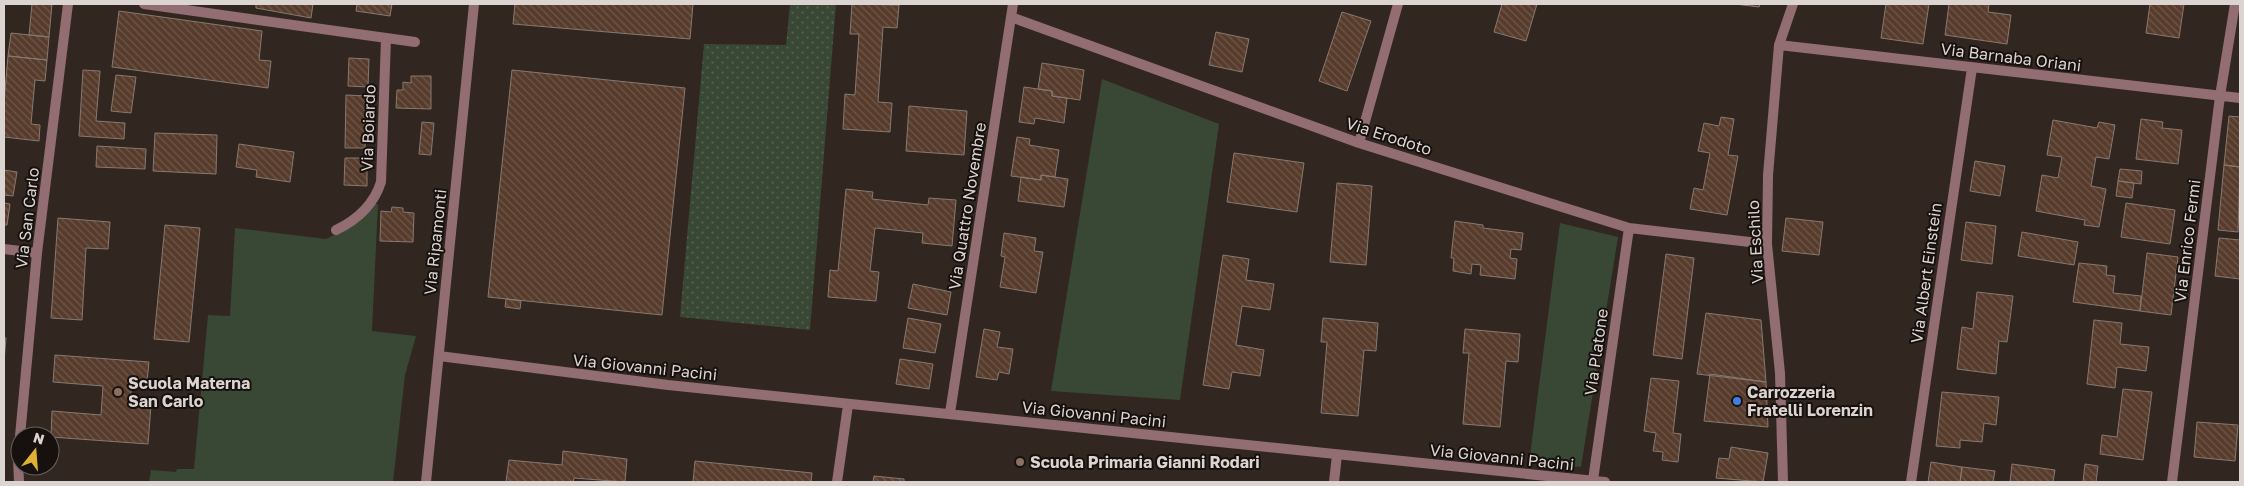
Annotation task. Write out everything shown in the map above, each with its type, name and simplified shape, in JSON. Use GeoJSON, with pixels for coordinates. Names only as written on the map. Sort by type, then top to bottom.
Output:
{"type":"FeatureCollection","features":[{"type":"Feature","properties":{"kind":"street","name":"Via San Carlo"},"geometry":{"type":"LineString","coordinates":[[21,426],[37,253],[68,4]]}},
{"type":"Feature","properties":{"kind":"street"},"geometry":{"type":"LineString","coordinates":[[144,4],[415,42]]}},
{"type":"Feature","properties":{"kind":"street","name":"Via Ripamonti"},"geometry":{"type":"LineString","coordinates":[[426,482],[474,4]]}},
{"type":"Feature","properties":{"kind":"street","name":"Via Quattro Novembre"},"geometry":{"type":"LineString","coordinates":[[950,413],[1012,4]]}},
{"type":"Feature","properties":{"kind":"street"},"geometry":{"type":"LineString","coordinates":[[1359,143],[1398,4]]}},
{"type":"Feature","properties":{"kind":"street","name":"Via Eschilo"},"geometry":{"type":"LineString","coordinates":[[1783,482],[1780,373],[1767,244],[1768,175],[1778,45],[1794,4]]}},
{"type":"Feature","properties":{"kind":"street","name":"Via Enrico Fermi"},"geometry":{"type":"LineString","coordinates":[[2172,482],[2220,96],[2235,4]]}},
{"type":"Feature","properties":{"kind":"street","name":"Via Erodoto"},"geometry":{"type":"LineString","coordinates":[[1011,17],[1359,143],[1628,228],[1767,244]]}},
{"type":"Feature","properties":{"kind":"street","name":"Via Boiardo"},"geometry":{"type":"LineString","coordinates":[[336,230],[364,210],[372,200],[381,182],[386,38]]}},
{"type":"Feature","properties":{"kind":"street","name":"Via Barnaba Oriani"},"geometry":{"type":"LineString","coordinates":[[1778,45],[2240,98]]}},
{"type":"Feature","properties":{"kind":"street","name":"Via Albert Einstein"},"geometry":{"type":"LineString","coordinates":[[1911,482],[1972,68]]}},
{"type":"Feature","properties":{"kind":"street","name":"Via Platone"},"geometry":{"type":"LineString","coordinates":[[1593,480],[1628,228]]}},
{"type":"Feature","properties":{"kind":"street"},"geometry":{"type":"LineString","coordinates":[[4,249],[37,253]]}},
{"type":"Feature","properties":{"kind":"street","name":"Via Giovanni Pacini"},"geometry":{"type":"LineString","coordinates":[[438,356],[524,368],[848,404],[1606,482]]}},
{"type":"Feature","properties":{"kind":"street"},"geometry":{"type":"LineString","coordinates":[[837,482],[848,404]]}},
{"type":"Feature","properties":{"kind":"street"},"geometry":{"type":"LineString","coordinates":[[1334,482],[1337,455]]}},
{"type":"Feature","properties":{"kind":"green space"},"geometry":{"type":"Polygon","coordinates":[[[790,4],[836,4],[810,330],[680,317],[704,44],[786,45],[790,4]]]}},
{"type":"Feature","properties":{"kind":"green space"},"geometry":{"type":"Polygon","coordinates":[[[1102,79],[1219,124],[1180,400],[1051,391],[1102,79]]]}},
{"type":"Feature","properties":{"kind":"green space"},"geometry":{"type":"Polygon","coordinates":[[[375,204],[378,204],[372,331],[416,336],[405,375],[393,482],[149,482],[151,470],[176,472],[177,469],[194,469],[208,315],[230,316],[235,228],[326,239],[351,227],[375,204]]]}},
{"type":"Feature","properties":{"kind":"green space"},"geometry":{"type":"Polygon","coordinates":[[[1560,223],[1618,237],[1581,467],[1529,463],[1560,223]]]}},
{"type":"Feature","properties":{"kind":"building"},"geometry":{"type":"Polygon","coordinates":[[[32,4],[52,4],[49,37],[29,35],[32,4]]]}},
{"type":"Feature","properties":{"kind":"building"},"geometry":{"type":"Polygon","coordinates":[[[256,4],[313,4],[311,18],[256,8],[256,4]]]}},
{"type":"Feature","properties":{"kind":"building"},"geometry":{"type":"Polygon","coordinates":[[[357,4],[392,4],[390,16],[356,11],[357,4]]]}},
{"type":"Feature","properties":{"kind":"building"},"geometry":{"type":"Polygon","coordinates":[[[515,4],[693,4],[690,39],[513,24],[515,4]]]}},
{"type":"Feature","properties":{"kind":"building"},"geometry":{"type":"Polygon","coordinates":[[[852,4],[899,5],[897,28],[883,27],[878,102],[892,103],[890,132],[843,129],[845,94],[855,95],[859,34],[850,34],[852,4]]]}},
{"type":"Feature","properties":{"kind":"building"},"geometry":{"type":"Polygon","coordinates":[[[1502,4],[1537,4],[1526,41],[1494,32],[1502,4]]]}},
{"type":"Feature","properties":{"kind":"building"},"geometry":{"type":"Polygon","coordinates":[[[1735,4],[1760,4],[1759,7],[1735,4]]]}},
{"type":"Feature","properties":{"kind":"building"},"geometry":{"type":"Polygon","coordinates":[[[1886,4],[1929,4],[1923,44],[1881,38],[1886,4]]]}},
{"type":"Feature","properties":{"kind":"building"},"geometry":{"type":"Polygon","coordinates":[[[1949,4],[1989,4],[1988,12],[2011,15],[2007,44],[1945,35],[1949,4]]]}},
{"type":"Feature","properties":{"kind":"building"},"geometry":{"type":"Polygon","coordinates":[[[2150,4],[2184,4],[2179,38],[2146,33],[2150,4]]]}},
{"type":"Feature","properties":{"kind":"building"},"geometry":{"type":"Polygon","coordinates":[[[119,11],[262,31],[259,60],[271,61],[268,88],[112,67],[119,11]]]}},
{"type":"Feature","properties":{"kind":"building"},"geometry":{"type":"Polygon","coordinates":[[[1342,12],[1371,21],[1347,91],[1319,81],[1342,12]]]}},
{"type":"Feature","properties":{"kind":"building"},"geometry":{"type":"Polygon","coordinates":[[[1216,32],[1249,39],[1242,72],[1209,65],[1216,32]]]}},
{"type":"Feature","properties":{"kind":"building"},"geometry":{"type":"Polygon","coordinates":[[[11,33],[49,37],[47,60],[8,56],[11,33]]]}},
{"type":"Feature","properties":{"kind":"building"},"geometry":{"type":"Polygon","coordinates":[[[8,56],[47,60],[45,81],[35,80],[31,124],[40,125],[39,141],[4,137],[4,102],[8,56]]]}},
{"type":"Feature","properties":{"kind":"building"},"geometry":{"type":"Polygon","coordinates":[[[349,58],[369,59],[368,87],[348,86],[349,58]]]}},
{"type":"Feature","properties":{"kind":"building"},"geometry":{"type":"Polygon","coordinates":[[[1042,63],[1084,70],[1080,100],[1052,96],[1052,91],[1038,89],[1042,63]]]}},
{"type":"Feature","properties":{"kind":"building"},"geometry":{"type":"Polygon","coordinates":[[[83,70],[100,71],[96,121],[125,123],[124,139],[79,136],[83,70]]]}},
{"type":"Feature","properties":{"kind":"building"},"geometry":{"type":"Polygon","coordinates":[[[512,70],[685,88],[662,315],[488,297],[512,70]]]}},
{"type":"Feature","properties":{"kind":"building"},"geometry":{"type":"Polygon","coordinates":[[[116,75],[136,77],[131,113],[111,111],[116,75]]]}},
{"type":"Feature","properties":{"kind":"building"},"geometry":{"type":"Polygon","coordinates":[[[411,76],[431,76],[431,109],[396,108],[397,90],[403,90],[403,82],[411,83],[411,76]]]}},
{"type":"Feature","properties":{"kind":"building"},"geometry":{"type":"Polygon","coordinates":[[[1024,87],[1052,91],[1052,96],[1067,98],[1064,123],[1035,118],[1034,124],[1019,122],[1024,87]]]}},
{"type":"Feature","properties":{"kind":"building"},"geometry":{"type":"Polygon","coordinates":[[[346,95],[367,96],[365,148],[345,148],[346,95]]]}},
{"type":"Feature","properties":{"kind":"building"},"geometry":{"type":"Polygon","coordinates":[[[909,106],[967,111],[964,155],[906,151],[909,106]]]}},
{"type":"Feature","properties":{"kind":"building"},"geometry":{"type":"Polygon","coordinates":[[[2229,116],[2240,117],[2240,167],[2224,165],[2229,116]]]}},
{"type":"Feature","properties":{"kind":"building"},"geometry":{"type":"Polygon","coordinates":[[[1721,117],[1734,119],[1728,155],[1738,156],[1727,215],[1690,209],[1694,188],[1703,190],[1710,153],[1698,151],[1704,123],[1719,126],[1721,117]]]}},
{"type":"Feature","properties":{"kind":"building"},"geometry":{"type":"Polygon","coordinates":[[[2141,119],[2163,122],[2162,128],[2182,130],[2178,164],[2136,159],[2141,119]]]}},
{"type":"Feature","properties":{"kind":"building"},"geometry":{"type":"Polygon","coordinates":[[[2053,120],[2097,128],[2099,122],[2115,125],[2109,159],[2096,157],[2091,186],[2106,189],[2099,227],[2084,225],[2085,220],[2036,211],[2042,175],[2058,178],[2062,157],[2047,155],[2053,120]]]}},
{"type":"Feature","properties":{"kind":"building"},"geometry":{"type":"Polygon","coordinates":[[[422,122],[434,123],[431,155],[419,154],[422,122]]]}},
{"type":"Feature","properties":{"kind":"building"},"geometry":{"type":"Polygon","coordinates":[[[155,133],[217,135],[216,174],[153,171],[155,133]]]}},
{"type":"Feature","properties":{"kind":"building"},"geometry":{"type":"Polygon","coordinates":[[[1017,137],[1030,139],[1029,145],[1059,150],[1055,177],[1041,175],[1041,180],[1011,176],[1017,137]]]}},
{"type":"Feature","properties":{"kind":"building"},"geometry":{"type":"Polygon","coordinates":[[[239,144],[294,152],[290,182],[256,177],[257,170],[236,167],[239,144]]]}},
{"type":"Feature","properties":{"kind":"building"},"geometry":{"type":"Polygon","coordinates":[[[97,146],[146,149],[145,169],[96,167],[97,146]]]}},
{"type":"Feature","properties":{"kind":"building"},"geometry":{"type":"Polygon","coordinates":[[[1234,153],[1304,163],[1297,212],[1227,202],[1234,153]]]}},
{"type":"Feature","properties":{"kind":"building"},"geometry":{"type":"Polygon","coordinates":[[[345,158],[367,158],[367,186],[344,185],[345,158]]]}},
{"type":"Feature","properties":{"kind":"building"},"geometry":{"type":"Polygon","coordinates":[[[1975,161],[2005,166],[2000,196],[1970,191],[1975,161]]]}},
{"type":"Feature","properties":{"kind":"building"},"geometry":{"type":"Polygon","coordinates":[[[2224,165],[2240,167],[2238,232],[2218,230],[2224,165]]]}},
{"type":"Feature","properties":{"kind":"building"},"geometry":{"type":"Polygon","coordinates":[[[2120,169],[2142,171],[2141,184],[2118,181],[2120,169]]]}},
{"type":"Feature","properties":{"kind":"building"},"geometry":{"type":"Polygon","coordinates":[[[4,170],[17,172],[13,196],[4,195],[4,170]]]}},
{"type":"Feature","properties":{"kind":"building"},"geometry":{"type":"Polygon","coordinates":[[[1041,175],[1068,179],[1064,207],[1018,201],[1021,177],[1041,180],[1041,175]]]}},
{"type":"Feature","properties":{"kind":"building"},"geometry":{"type":"Polygon","coordinates":[[[2118,181],[2134,183],[2132,198],[2116,196],[2118,181]]]}},
{"type":"Feature","properties":{"kind":"building"},"geometry":{"type":"Polygon","coordinates":[[[1337,183],[1372,186],[1366,265],[1330,262],[1337,183]]]}},
{"type":"Feature","properties":{"kind":"building"},"geometry":{"type":"Polygon","coordinates":[[[846,189],[873,192],[872,199],[928,205],[929,198],[956,200],[952,246],[922,243],[923,233],[875,228],[870,271],[879,272],[876,301],[828,297],[830,270],[838,271],[846,189]]]}},
{"type":"Feature","properties":{"kind":"building"},"geometry":{"type":"Polygon","coordinates":[[[4,203],[10,204],[7,225],[4,225],[4,203]]]}},
{"type":"Feature","properties":{"kind":"building"},"geometry":{"type":"Polygon","coordinates":[[[2126,203],[2175,210],[2170,244],[2121,237],[2126,203]]]}},
{"type":"Feature","properties":{"kind":"building"},"geometry":{"type":"Polygon","coordinates":[[[392,207],[403,208],[403,212],[414,213],[413,242],[380,241],[381,211],[391,212],[392,207]]]}},
{"type":"Feature","properties":{"kind":"building"},"geometry":{"type":"Polygon","coordinates":[[[58,218],[110,222],[108,249],[86,248],[82,320],[51,318],[58,218]]]}},
{"type":"Feature","properties":{"kind":"building"},"geometry":{"type":"Polygon","coordinates":[[[1786,218],[1823,222],[1819,255],[1782,251],[1786,218]]]}},
{"type":"Feature","properties":{"kind":"building"},"geometry":{"type":"Polygon","coordinates":[[[1455,221],[1483,225],[1483,228],[1523,233],[1521,250],[1511,249],[1510,258],[1517,259],[1515,279],[1480,275],[1481,265],[1472,264],[1471,274],[1453,271],[1454,258],[1451,258],[1455,221]]]}},
{"type":"Feature","properties":{"kind":"building"},"geometry":{"type":"Polygon","coordinates":[[[1966,222],[1996,226],[1992,264],[1961,260],[1966,222]]]}},
{"type":"Feature","properties":{"kind":"building"},"geometry":{"type":"Polygon","coordinates":[[[165,225],[200,228],[189,342],[154,339],[165,225]]]}},
{"type":"Feature","properties":{"kind":"building"},"geometry":{"type":"Polygon","coordinates":[[[2022,232],[2078,242],[2074,265],[2018,256],[2022,232]]]}},
{"type":"Feature","properties":{"kind":"building"},"geometry":{"type":"Polygon","coordinates":[[[1004,233],[1036,238],[1034,251],[1043,252],[1036,293],[1000,287],[1005,257],[1001,256],[1004,233]]]}},
{"type":"Feature","properties":{"kind":"building"},"geometry":{"type":"Polygon","coordinates":[[[2219,238],[2240,240],[2240,279],[2215,276],[2219,238]]]}},
{"type":"Feature","properties":{"kind":"building"},"geometry":{"type":"Polygon","coordinates":[[[2147,253],[2178,257],[2171,315],[2140,311],[2147,253]]]}},
{"type":"Feature","properties":{"kind":"building"},"geometry":{"type":"Polygon","coordinates":[[[1666,254],[1694,258],[1682,359],[1653,355],[1666,254]]]}},
{"type":"Feature","properties":{"kind":"building"},"geometry":{"type":"Polygon","coordinates":[[[1223,255],[1249,259],[1246,280],[1274,284],[1270,310],[1242,306],[1236,345],[1264,350],[1260,376],[1232,372],[1229,389],[1203,385],[1223,255]]]}},
{"type":"Feature","properties":{"kind":"building"},"geometry":{"type":"Polygon","coordinates":[[[2079,263],[2107,266],[2106,275],[2115,276],[2113,293],[2141,296],[2140,311],[2073,302],[2079,263]]]}},
{"type":"Feature","properties":{"kind":"building"},"geometry":{"type":"Polygon","coordinates":[[[913,284],[951,292],[947,315],[908,308],[913,284]]]}},
{"type":"Feature","properties":{"kind":"building"},"geometry":{"type":"Polygon","coordinates":[[[1977,292],[2013,296],[2007,342],[1999,341],[1996,374],[1957,369],[1962,327],[1973,329],[1977,292]]]}},
{"type":"Feature","properties":{"kind":"building"},"geometry":{"type":"Polygon","coordinates":[[[506,299],[521,301],[520,309],[505,307],[506,299]]]}},
{"type":"Feature","properties":{"kind":"building"},"geometry":{"type":"Polygon","coordinates":[[[1706,313],[1761,320],[1766,382],[1697,374],[1706,313]]]}},
{"type":"Feature","properties":{"kind":"building"},"geometry":{"type":"Polygon","coordinates":[[[908,318],[941,324],[935,353],[903,348],[908,318]]]}},
{"type":"Feature","properties":{"kind":"building"},"geometry":{"type":"Polygon","coordinates":[[[1323,318],[1378,323],[1376,351],[1364,350],[1358,416],[1321,413],[1327,342],[1321,342],[1323,318]]]}},
{"type":"Feature","properties":{"kind":"building"},"geometry":{"type":"Polygon","coordinates":[[[2094,320],[2122,323],[2120,344],[2149,347],[2146,371],[2117,367],[2115,388],[2087,384],[2094,320]]]}},
{"type":"Feature","properties":{"kind":"building"},"geometry":{"type":"Polygon","coordinates":[[[984,329],[1000,332],[997,347],[1013,349],[1009,374],[999,372],[997,380],[976,377],[984,329]]]}},
{"type":"Feature","properties":{"kind":"building"},"geometry":{"type":"Polygon","coordinates":[[[1465,329],[1520,334],[1518,362],[1506,361],[1500,427],[1463,424],[1469,353],[1463,353],[1465,329]]]}},
{"type":"Feature","properties":{"kind":"building"},"geometry":{"type":"Polygon","coordinates":[[[4,337],[6,338],[4,361],[4,337]]]}},
{"type":"Feature","properties":{"kind":"building"},"geometry":{"type":"Polygon","coordinates":[[[55,355],[149,362],[147,381],[132,380],[130,404],[151,405],[148,444],[60,438],[60,426],[51,426],[52,411],[101,415],[103,386],[53,382],[55,355]]]}},
{"type":"Feature","properties":{"kind":"building"},"geometry":{"type":"Polygon","coordinates":[[[900,359],[933,364],[929,389],[896,384],[900,359]]]}},
{"type":"Feature","properties":{"kind":"building","name":"Carrozzeria Fratelli Lorenzin"},"geometry":{"type":"Polygon","coordinates":[[[1710,374],[1766,382],[1768,427],[1704,421],[1710,374]]]}},
{"type":"Feature","properties":{"kind":"building"},"geometry":{"type":"Polygon","coordinates":[[[1651,378],[1679,381],[1673,433],[1681,434],[1678,462],[1662,460],[1663,452],[1653,451],[1656,433],[1644,431],[1651,378]]]}},
{"type":"Feature","properties":{"kind":"building"},"geometry":{"type":"Polygon","coordinates":[[[2123,389],[2152,392],[2143,460],[2100,454],[2102,435],[2117,437],[2123,389]]]}},
{"type":"Feature","properties":{"kind":"building"},"geometry":{"type":"Polygon","coordinates":[[[1942,392],[1999,397],[1996,425],[1984,423],[1982,442],[1960,440],[1960,448],[1936,446],[1942,392]]]}},
{"type":"Feature","properties":{"kind":"building"},"geometry":{"type":"Polygon","coordinates":[[[2197,422],[2238,425],[2235,461],[2194,457],[2197,422]]]}},
{"type":"Feature","properties":{"kind":"building"},"geometry":{"type":"Polygon","coordinates":[[[1731,447],[1768,453],[1763,482],[1716,478],[1719,458],[1729,459],[1731,447]]]}},
{"type":"Feature","properties":{"kind":"building"},"geometry":{"type":"Polygon","coordinates":[[[563,451],[627,459],[625,482],[574,478],[573,482],[506,482],[509,460],[562,465],[563,451]]]}},
{"type":"Feature","properties":{"kind":"building"},"geometry":{"type":"Polygon","coordinates":[[[695,461],[812,473],[811,482],[693,482],[695,461]]]}},
{"type":"Feature","properties":{"kind":"building"},"geometry":{"type":"Polygon","coordinates":[[[1931,462],[1962,467],[1960,482],[1928,482],[1931,462]]]}},
{"type":"Feature","properties":{"kind":"building"},"geometry":{"type":"Polygon","coordinates":[[[2012,464],[2055,470],[2053,482],[2010,482],[2012,464]]]}},
{"type":"Feature","properties":{"kind":"building"},"geometry":{"type":"Polygon","coordinates":[[[2085,464],[2098,466],[2096,482],[2083,482],[2085,464]]]}},
{"type":"Feature","properties":{"kind":"building"},"geometry":{"type":"Polygon","coordinates":[[[1962,467],[1995,471],[1993,482],[1960,482],[1962,467]]]}},
{"type":"Feature","properties":{"kind":"building"},"geometry":{"type":"Polygon","coordinates":[[[874,476],[904,479],[904,482],[873,482],[874,476]]]}},
{"type":"Feature","properties":{"kind":"place","name":"Scuola Materna San Carlo"},"geometry":{"type":"Point","coordinates":[118,392]}},
{"type":"Feature","properties":{"kind":"place","name":"Carrozzeria Fratelli Lorenzin"},"geometry":{"type":"Point","coordinates":[1737,401]}},
{"type":"Feature","properties":{"kind":"place","name":"Scuola Primaria Gianni Rodari"},"geometry":{"type":"Point","coordinates":[1020,462]}}]}
